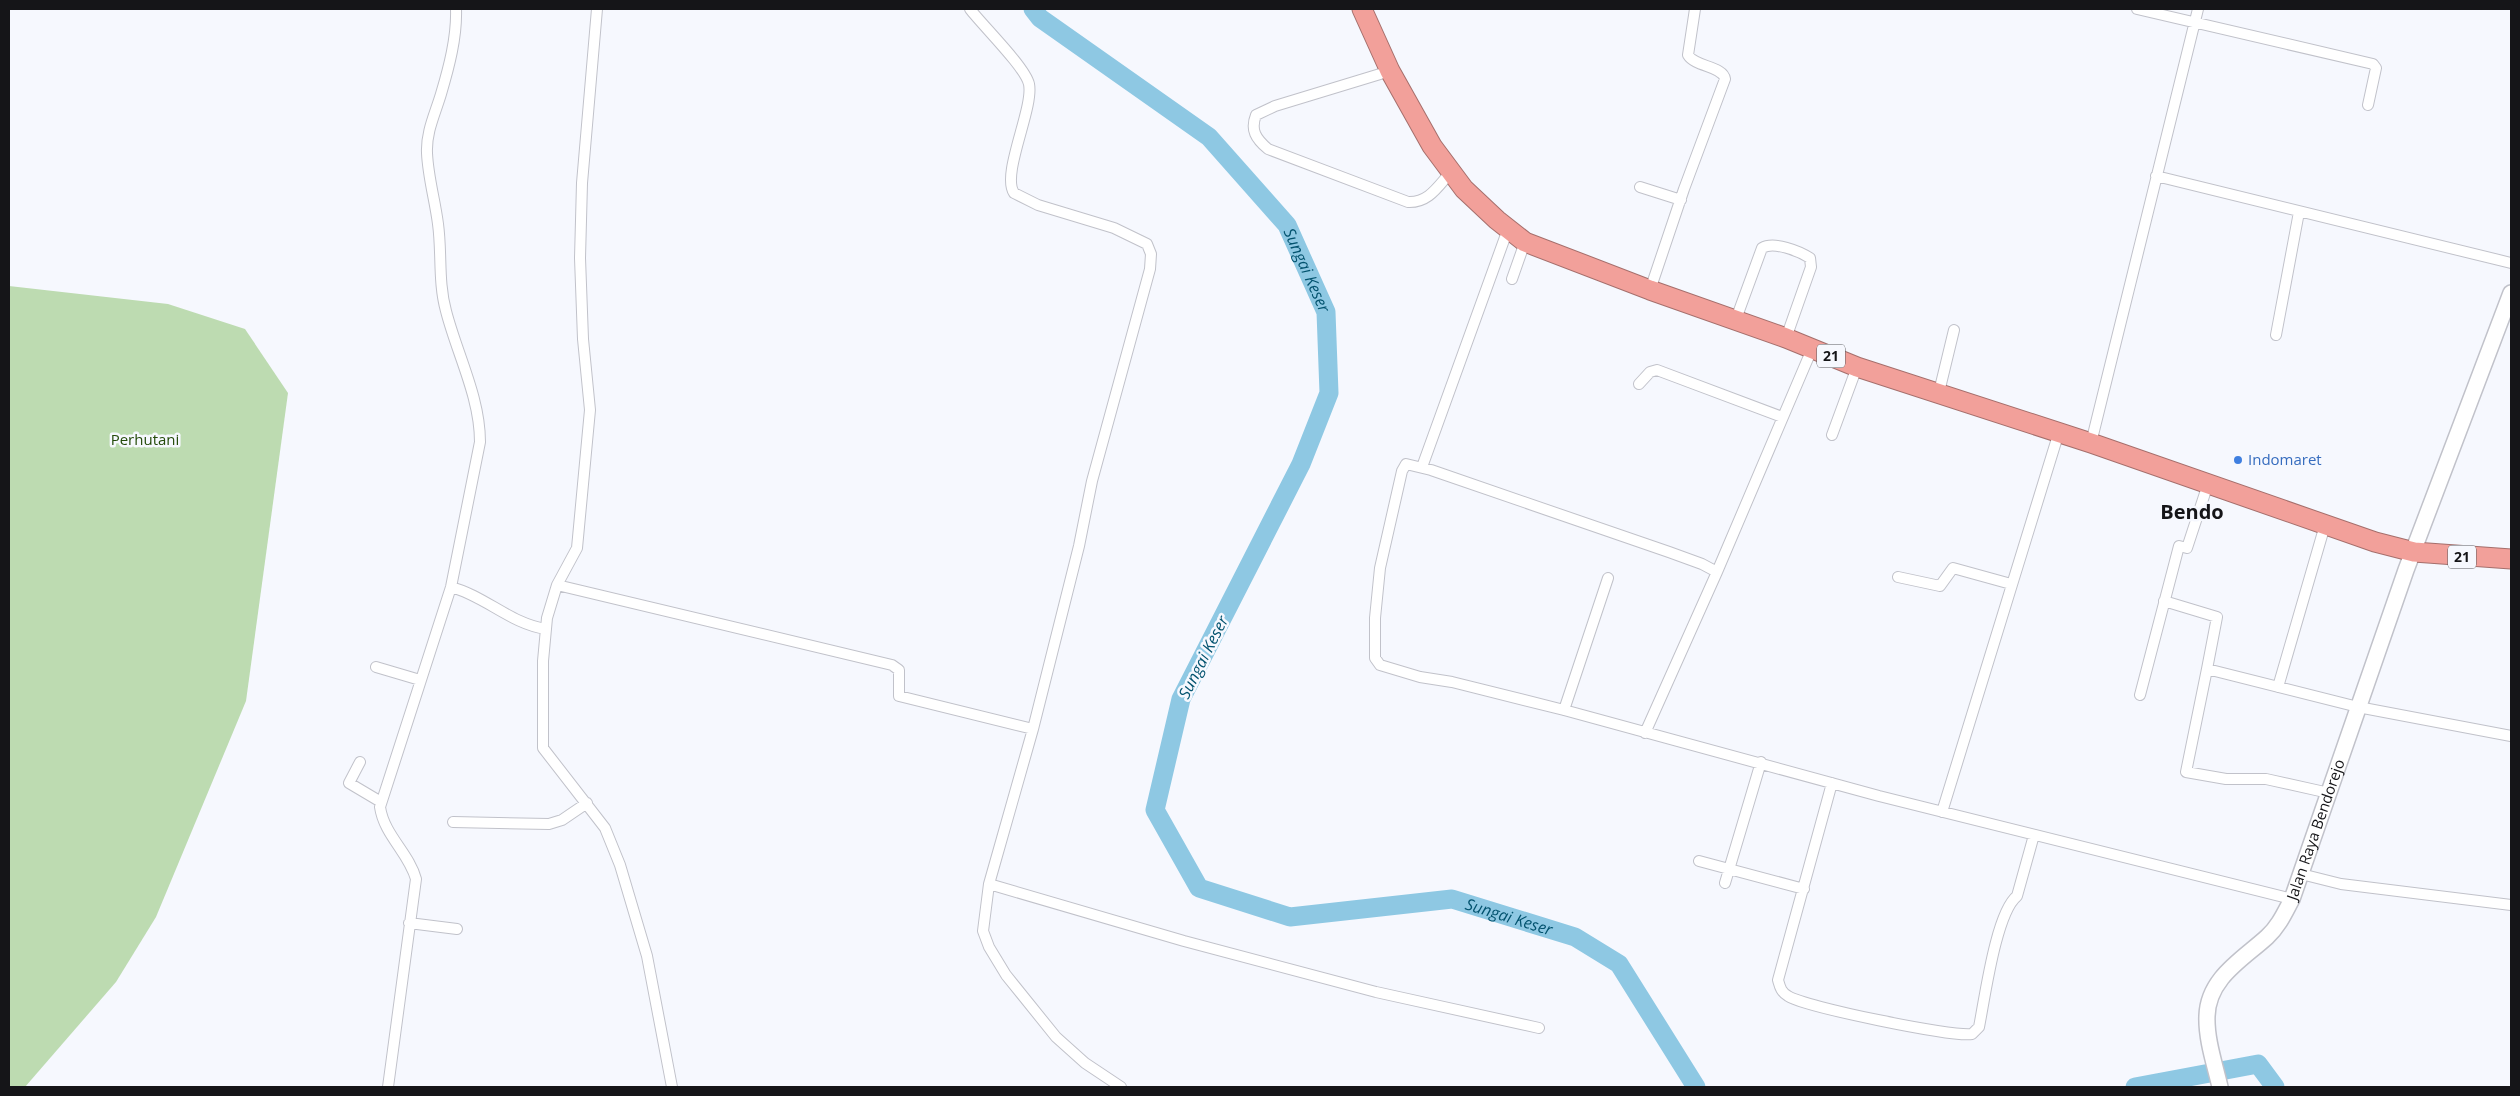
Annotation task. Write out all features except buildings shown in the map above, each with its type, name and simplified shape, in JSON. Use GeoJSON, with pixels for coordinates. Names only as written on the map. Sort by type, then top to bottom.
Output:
{"type":"FeatureCollection","features":[{"type":"Feature","properties":{"kind":"highway","name":"21"},"geometry":{"type":"LineString","coordinates":[[1362,9],[1390,71],[1420,128],[1464,188],[1508,229],[1525,242],[1650,290],[1736,319],[1857,367],[2059,432],[2375,542],[2414,552],[2511,559]]}},
{"type":"Feature","properties":{"kind":"main road","name":"Jalan Raya Bendorejo"},"geometry":{"type":"LineString","coordinates":[[2220,1087],[2207,1016],[2210,1000],[2215,989],[2231,967],[2267,937],[2280,922],[2292,899],[2414,552],[2511,293]]}},
{"type":"Feature","properties":{"kind":"street"},"geometry":{"type":"LineString","coordinates":[[388,1087],[416,879],[414,872],[390,834],[381,812],[381,802],[420,680],[454,588],[480,442],[480,433],[464,367],[445,310],[440,272],[438,225],[427,152],[428,134],[441,93],[453,41],[456,9]]}},
{"type":"Feature","properties":{"kind":"street"},"geometry":{"type":"LineString","coordinates":[[597,9],[582,183],[580,258],[583,339],[590,410],[578,539],[546,629],[543,748],[605,828],[620,866],[647,956],[672,1087]]}},
{"type":"Feature","properties":{"kind":"street"},"geometry":{"type":"LineString","coordinates":[[970,9],[1022,70],[1029,83],[1030,91],[1019,135],[1012,178],[1011,186],[1014,194],[1038,205],[1114,228],[1147,244],[1152,254],[1150,269],[1094,473],[1079,546],[1033,729],[988,884],[984,931],[989,948],[1006,975],[1056,1037],[1085,1063],[1121,1087]]}},
{"type":"Feature","properties":{"kind":"street"},"geometry":{"type":"LineString","coordinates":[[1650,290],[1725,79],[1722,73],[1691,60],[1688,55],[1695,9]]}},
{"type":"Feature","properties":{"kind":"street"},"geometry":{"type":"LineString","coordinates":[[2137,9],[2373,64],[2376,68],[2368,105]]}},
{"type":"Feature","properties":{"kind":"street"},"geometry":{"type":"LineString","coordinates":[[2090,443],[2198,9]]}},
{"type":"Feature","properties":{"kind":"street"},"geometry":{"type":"LineString","coordinates":[[1390,71],[1275,106],[1256,115],[1253,123],[1254,133],[1268,149],[1408,202],[1417,202],[1428,197],[1451,172]]}},
{"type":"Feature","properties":{"kind":"street"},"geometry":{"type":"LineString","coordinates":[[2156,176],[2511,263]]}},
{"type":"Feature","properties":{"kind":"street"},"geometry":{"type":"LineString","coordinates":[[1640,188],[1681,200]]}},
{"type":"Feature","properties":{"kind":"street"},"geometry":{"type":"LineString","coordinates":[[2276,335],[2299,212]]}},
{"type":"Feature","properties":{"kind":"street"},"geometry":{"type":"LineString","coordinates":[[1422,467],[1508,229]]}},
{"type":"Feature","properties":{"kind":"street"},"geometry":{"type":"LineString","coordinates":[[1512,279],[1525,242]]}},
{"type":"Feature","properties":{"kind":"street"},"geometry":{"type":"LineString","coordinates":[[1736,319],[1762,248],[1771,244],[1805,254],[1810,258],[1811,267],[1786,338]]}},
{"type":"Feature","properties":{"kind":"street"},"geometry":{"type":"LineString","coordinates":[[1939,392],[1954,330]]}},
{"type":"Feature","properties":{"kind":"street"},"geometry":{"type":"LineString","coordinates":[[1645,733],[1717,572],[1812,349]]}},
{"type":"Feature","properties":{"kind":"street"},"geometry":{"type":"LineString","coordinates":[[1832,435],[1857,367]]}},
{"type":"Feature","properties":{"kind":"street"},"geometry":{"type":"LineString","coordinates":[[1639,384],[1650,372],[1657,370],[1782,417]]}},
{"type":"Feature","properties":{"kind":"street"},"geometry":{"type":"LineString","coordinates":[[1942,812],[2059,432]]}},
{"type":"Feature","properties":{"kind":"street"},"geometry":{"type":"LineString","coordinates":[[1717,572],[1702,564],[1422,467],[1406,464],[1402,471],[1380,568],[1375,618],[1374,658],[1380,665],[1420,677],[1452,682],[1564,710],[1942,812],[2292,899]]}},
{"type":"Feature","properties":{"kind":"street"},"geometry":{"type":"LineString","coordinates":[[2140,695],[2179,546],[2187,548],[2208,484]]}},
{"type":"Feature","properties":{"kind":"street"},"geometry":{"type":"LineString","coordinates":[[2278,687],[2325,525]]}},
{"type":"Feature","properties":{"kind":"street"},"geometry":{"type":"LineString","coordinates":[[1898,577],[1940,586],[1953,568],[2011,584]]}},
{"type":"Feature","properties":{"kind":"street"},"geometry":{"type":"LineString","coordinates":[[1564,710],[1608,578]]}},
{"type":"Feature","properties":{"kind":"street"},"geometry":{"type":"LineString","coordinates":[[560,586],[892,665],[899,670],[899,696],[1033,729]]}},
{"type":"Feature","properties":{"kind":"street"},"geometry":{"type":"LineString","coordinates":[[454,588],[483,599],[527,624],[546,629]]}},
{"type":"Feature","properties":{"kind":"street"},"geometry":{"type":"LineString","coordinates":[[2164,601],[2217,617],[2186,772],[2226,779],[2266,779],[2329,793]]}},
{"type":"Feature","properties":{"kind":"street"},"geometry":{"type":"LineString","coordinates":[[376,667],[420,680]]}},
{"type":"Feature","properties":{"kind":"street"},"geometry":{"type":"LineString","coordinates":[[2207,669],[2358,707],[2511,736]]}},
{"type":"Feature","properties":{"kind":"street"},"geometry":{"type":"LineString","coordinates":[[360,762],[349,783],[381,802]]}},
{"type":"Feature","properties":{"kind":"street"},"geometry":{"type":"LineString","coordinates":[[1725,883],[1761,762]]}},
{"type":"Feature","properties":{"kind":"street"},"geometry":{"type":"LineString","coordinates":[[1832,783],[1778,980],[1780,990],[1788,997],[1817,1005],[1914,1027],[1972,1034],[1979,1027],[2000,925],[2010,901],[2017,896],[2034,835]]}},
{"type":"Feature","properties":{"kind":"street"},"geometry":{"type":"LineString","coordinates":[[453,822],[549,824],[562,820],[587,803]]}},
{"type":"Feature","properties":{"kind":"street"},"geometry":{"type":"LineString","coordinates":[[1699,861],[1804,888]]}},
{"type":"Feature","properties":{"kind":"street"},"geometry":{"type":"LineString","coordinates":[[2301,874],[2341,884],[2511,904]]}},
{"type":"Feature","properties":{"kind":"street"},"geometry":{"type":"LineString","coordinates":[[988,884],[1184,941],[1376,992],[1539,1028]]}},
{"type":"Feature","properties":{"kind":"street"},"geometry":{"type":"LineString","coordinates":[[410,923],[457,929]]}},
{"type":"Feature","properties":{"kind":"green space","name":"Perhutani"},"geometry":{"type":"Polygon","coordinates":[[[9,286],[168,304],[245,329],[288,393],[246,701],[156,917],[116,982],[25,1087],[9,1087],[9,286]]]}},
{"type":"Feature","properties":{"kind":"waterway","name":"Sungai Keser"},"geometry":{"type":"LineString","coordinates":[[1033,9],[1040,18],[1209,137],[1287,225],[1326,312],[1329,393],[1301,464],[1181,699],[1155,810],[1199,888],[1290,917],[1452,899],[1575,937],[1619,964],[1696,1087]]}},
{"type":"Feature","properties":{"kind":"waterway","name":"Sungai Keser"},"geometry":{"type":"LineString","coordinates":[[2135,1087],[2258,1064],[2275,1087]]}},
{"type":"Feature","properties":{"kind":"place","name":"Indomaret"},"geometry":{"type":"Point","coordinates":[2238,460]}},
{"type":"Feature","properties":{"kind":"district","name":"Bendo"},"geometry":{"type":"Point","coordinates":[2192,512]}}]}
